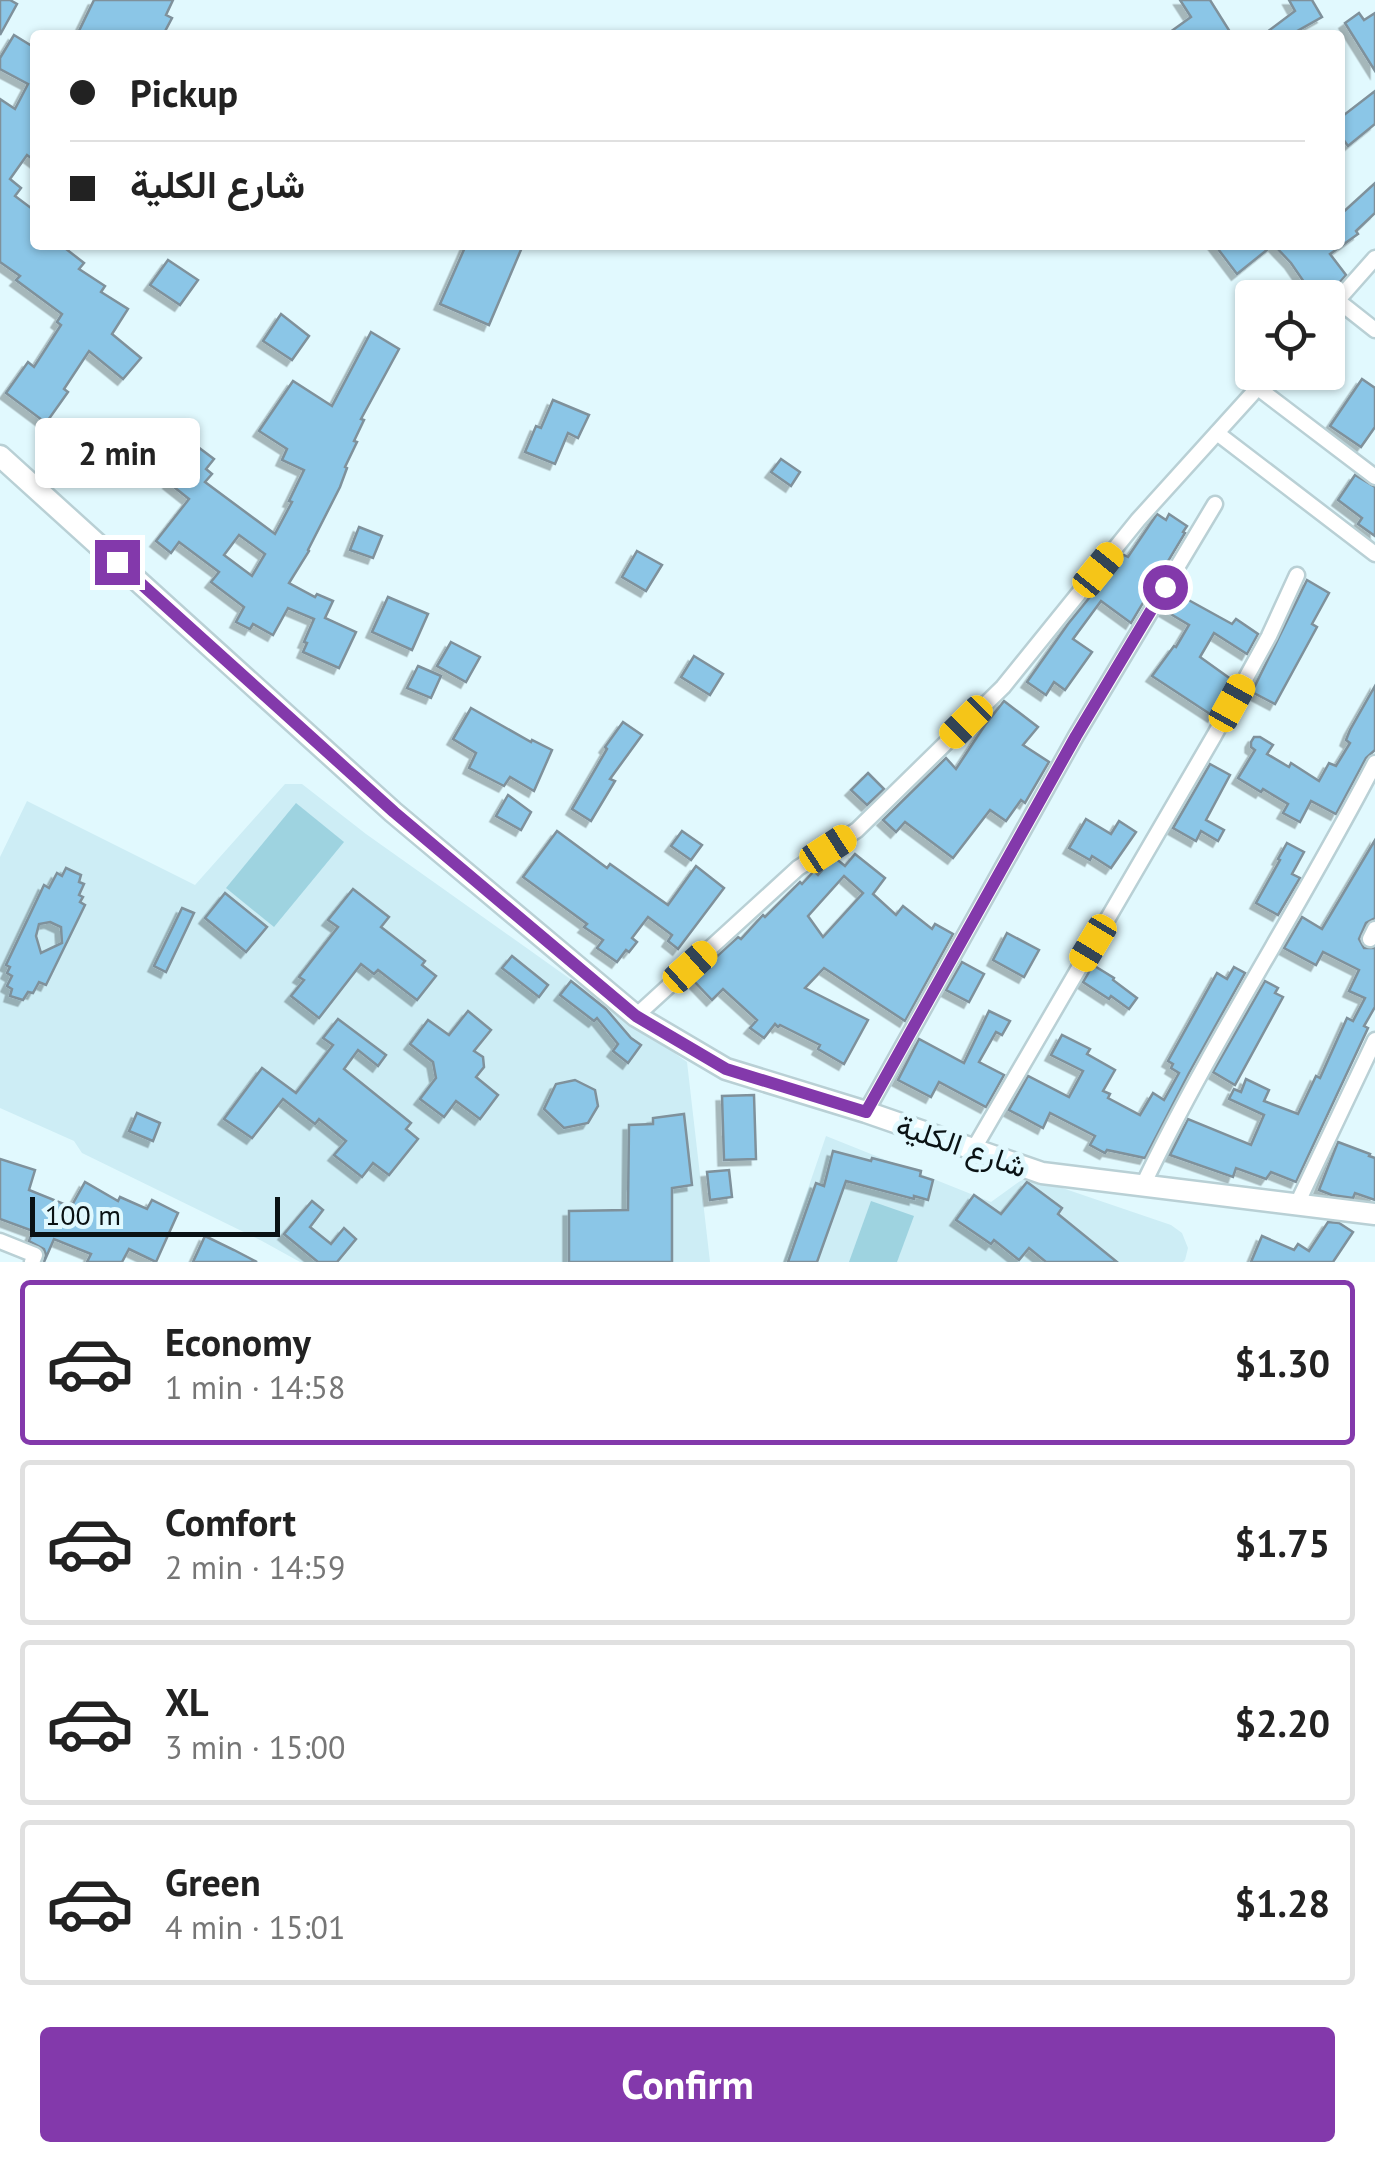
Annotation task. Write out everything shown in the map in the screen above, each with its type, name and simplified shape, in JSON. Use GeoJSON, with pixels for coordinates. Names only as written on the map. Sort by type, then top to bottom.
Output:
{"type":"FeatureCollection","features":[{"type":"Feature","properties":{"kind":"street"},"geometry":{"type":"LineString","coordinates":[[1345,291],[1375,258]]}},
{"type":"Feature","properties":{"kind":"street"},"geometry":{"type":"LineString","coordinates":[[1345,313],[1375,330]]}},
{"type":"Feature","properties":{"kind":"street"},"geometry":{"type":"LineString","coordinates":[[636,1016],[798,868],[856,830],[1002,688],[1138,520],[1256,390]]}},
{"type":"Feature","properties":{"kind":"street"},"geometry":{"type":"LineString","coordinates":[[1261,390],[1375,477]]}},
{"type":"Feature","properties":{"kind":"street"},"geometry":{"type":"LineString","coordinates":[[1217,433],[1375,554]]}},
{"type":"Feature","properties":{"kind":"street","name":"شارع الكلية"},"geometry":{"type":"LineString","coordinates":[[0,456],[379,799],[636,1016],[726,1069],[1042,1173],[1375,1214]]}},
{"type":"Feature","properties":{"kind":"street"},"geometry":{"type":"LineString","coordinates":[[866,1112],[1076,736],[1214,504]]}},
{"type":"Feature","properties":{"kind":"street"},"geometry":{"type":"LineString","coordinates":[[973,1150],[1214,736],[1268,636],[1296,574]]}},
{"type":"Feature","properties":{"kind":"street"},"geometry":{"type":"LineString","coordinates":[[1143,1185],[1172,1124],[1375,764]]}},
{"type":"Feature","properties":{"kind":"street"},"geometry":{"type":"LineString","coordinates":[[1297,1204],[1375,1040]]}},
{"type":"Feature","properties":{"kind":"street"},"geometry":{"type":"LineString","coordinates":[[0,1241],[35,1255],[32,1262]]}},
{"type":"Feature","properties":{"kind":"shaded area"},"geometry":{"type":"Polygon","coordinates":[[[285,784],[302,784],[366,834],[687,1062],[710,1262],[300,1262],[82,1153],[74,1141],[0,1108],[0,857],[27,801],[195,885],[285,784]]]}},
{"type":"Feature","properties":{"kind":"shaded area"},"geometry":{"type":"Polygon","coordinates":[[[296,803],[344,842],[274,927],[226,888],[296,803]]]}},
{"type":"Feature","properties":{"kind":"shaded area"},"geometry":{"type":"Polygon","coordinates":[[[826,1136],[991,1202],[1027,1176],[1171,1225],[1182,1233],[1188,1248],[1185,1260],[783,1262],[826,1136]]]}},
{"type":"Feature","properties":{"kind":"shaded area"},"geometry":{"type":"Polygon","coordinates":[[[871,1201],[914,1216],[897,1262],[849,1262],[871,1201]]]}},
{"type":"Feature","properties":{"kind":"building"},"geometry":{"type":"Polygon","coordinates":[[[0,0],[17,4],[0,35],[0,0]]]}},
{"type":"Feature","properties":{"kind":"building"},"geometry":{"type":"Polygon","coordinates":[[[94,0],[173,0],[166,15],[172,18],[166,30],[79,30],[94,0]]]}},
{"type":"Feature","properties":{"kind":"building"},"geometry":{"type":"Polygon","coordinates":[[[1180,0],[1210,0],[1229,30],[1173,30],[1191,17],[1180,0]]]}},
{"type":"Feature","properties":{"kind":"building"},"geometry":{"type":"Polygon","coordinates":[[[1289,0],[1312,0],[1322,17],[1299,30],[1270,30],[1295,11],[1289,0]]]}},
{"type":"Feature","properties":{"kind":"building"},"geometry":{"type":"Polygon","coordinates":[[[1359,13],[1364,20],[1375,13],[1375,71],[1345,23],[1359,13]]]}},
{"type":"Feature","properties":{"kind":"building"},"geometry":{"type":"Polygon","coordinates":[[[14,35],[30,45],[30,157],[27,155],[10,179],[21,188],[15,196],[30,207],[30,250],[67,250],[84,263],[79,269],[105,286],[101,292],[128,309],[112,334],[141,358],[123,379],[89,351],[46,423],[6,393],[28,362],[34,367],[61,325],[57,322],[62,314],[16,280],[20,276],[0,262],[0,99],[15,109],[28,84],[0,69],[0,58],[14,35]]]}},
{"type":"Feature","properties":{"kind":"building"},"geometry":{"type":"Polygon","coordinates":[[[1375,91],[1375,124],[1348,146],[1345,114],[1375,91]]]}},
{"type":"Feature","properties":{"kind":"building"},"geometry":{"type":"Polygon","coordinates":[[[1375,183],[1375,213],[1345,243],[1345,210],[1375,183]]]}},
{"type":"Feature","properties":{"kind":"building"},"geometry":{"type":"Polygon","coordinates":[[[464,250],[521,250],[489,325],[440,304],[464,250]]]}},
{"type":"Feature","properties":{"kind":"building"},"geometry":{"type":"Polygon","coordinates":[[[1219,250],[1267,250],[1237,274],[1219,250]]]}},
{"type":"Feature","properties":{"kind":"building"},"geometry":{"type":"Polygon","coordinates":[[[1279,250],[1336,250],[1330,254],[1346,275],[1342,280],[1303,280],[1279,250]]]}},
{"type":"Feature","properties":{"kind":"building"},"geometry":{"type":"Polygon","coordinates":[[[168,260],[198,280],[180,305],[150,285],[168,260]]]}},
{"type":"Feature","properties":{"kind":"building"},"geometry":{"type":"Polygon","coordinates":[[[281,314],[309,336],[292,360],[263,341],[281,314]]]}},
{"type":"Feature","properties":{"kind":"building"},"geometry":{"type":"Polygon","coordinates":[[[371,332],[399,349],[361,419],[364,420],[340,487],[289,583],[315,597],[317,594],[333,601],[325,618],[356,632],[339,668],[303,652],[314,619],[288,608],[273,635],[253,624],[250,629],[236,622],[244,607],[211,582],[219,572],[179,542],[171,553],[156,541],[189,499],[169,483],[198,447],[214,459],[206,469],[212,474],[205,482],[275,534],[304,470],[282,460],[287,449],[259,431],[293,381],[332,406],[371,332]],[[239,535],[224,555],[252,576],[265,554],[239,535]]]}},
{"type":"Feature","properties":{"kind":"building"},"geometry":{"type":"Polygon","coordinates":[[[1362,379],[1375,388],[1375,427],[1361,447],[1330,426],[1362,379]]]}},
{"type":"Feature","properties":{"kind":"building"},"geometry":{"type":"Polygon","coordinates":[[[553,400],[589,415],[578,438],[568,433],[555,464],[525,452],[553,400]]]}},
{"type":"Feature","properties":{"kind":"building"},"geometry":{"type":"Polygon","coordinates":[[[781,459],[800,472],[791,486],[771,472],[781,459]]]}},
{"type":"Feature","properties":{"kind":"building"},"geometry":{"type":"Polygon","coordinates":[[[1355,475],[1375,487],[1375,536],[1358,524],[1362,518],[1338,500],[1355,475]]]}},
{"type":"Feature","properties":{"kind":"building"},"geometry":{"type":"Polygon","coordinates":[[[1157,514],[1166,520],[1169,514],[1187,526],[1131,623],[1101,601],[1073,639],[1092,652],[1065,690],[1054,682],[1046,695],[1027,682],[1068,624],[1124,555],[1128,557],[1157,514]]]}},
{"type":"Feature","properties":{"kind":"building"},"geometry":{"type":"Polygon","coordinates":[[[359,527],[382,536],[373,558],[350,550],[359,527]]]}},
{"type":"Feature","properties":{"kind":"building"},"geometry":{"type":"Polygon","coordinates":[[[637,551],[662,565],[646,591],[622,577],[637,551]]]}},
{"type":"Feature","properties":{"kind":"building"},"geometry":{"type":"Polygon","coordinates":[[[1307,580],[1329,593],[1312,624],[1317,627],[1275,704],[1252,692],[1307,580]]]}},
{"type":"Feature","properties":{"kind":"building"},"geometry":{"type":"Polygon","coordinates":[[[1174,592],[1232,624],[1236,619],[1258,634],[1247,654],[1214,633],[1200,657],[1232,680],[1213,716],[1152,676],[1189,625],[1164,610],[1174,592]]]}},
{"type":"Feature","properties":{"kind":"building"},"geometry":{"type":"Polygon","coordinates":[[[388,597],[428,614],[412,650],[372,632],[388,597]]]}},
{"type":"Feature","properties":{"kind":"building"},"geometry":{"type":"Polygon","coordinates":[[[451,642],[480,657],[466,682],[437,666],[451,642]]]}},
{"type":"Feature","properties":{"kind":"building"},"geometry":{"type":"Polygon","coordinates":[[[694,656],[723,674],[710,695],[681,677],[694,656]]]}},
{"type":"Feature","properties":{"kind":"building"},"geometry":{"type":"Polygon","coordinates":[[[418,666],[441,676],[431,698],[407,688],[418,666]]]}},
{"type":"Feature","properties":{"kind":"building"},"geometry":{"type":"Polygon","coordinates":[[[1375,686],[1375,750],[1366,758],[1336,814],[1311,801],[1300,822],[1283,813],[1288,804],[1238,778],[1255,750],[1251,742],[1260,737],[1273,745],[1267,754],[1289,767],[1291,763],[1319,781],[1329,763],[1336,766],[1350,743],[1346,740],[1350,730],[1375,686]]]}},
{"type":"Feature","properties":{"kind":"building"},"geometry":{"type":"Polygon","coordinates":[[[1004,701],[1038,727],[1023,745],[1049,762],[1025,803],[1021,800],[1006,821],[990,810],[953,858],[905,822],[896,832],[883,820],[946,758],[956,769],[1004,701]]]}},
{"type":"Feature","properties":{"kind":"building"},"geometry":{"type":"Polygon","coordinates":[[[471,708],[552,750],[534,791],[510,777],[504,786],[469,768],[476,753],[453,739],[471,708]]]}},
{"type":"Feature","properties":{"kind":"building"},"geometry":{"type":"Polygon","coordinates":[[[623,722],[642,735],[610,779],[615,781],[591,821],[572,809],[623,722]]]}},
{"type":"Feature","properties":{"kind":"building"},"geometry":{"type":"Polygon","coordinates":[[[1210,764],[1230,775],[1206,820],[1224,830],[1218,841],[1201,831],[1196,841],[1173,828],[1210,764]]]}},
{"type":"Feature","properties":{"kind":"building"},"geometry":{"type":"Polygon","coordinates":[[[868,773],[884,789],[867,805],[851,790],[868,773]]]}},
{"type":"Feature","properties":{"kind":"building"},"geometry":{"type":"Polygon","coordinates":[[[508,795],[531,812],[521,830],[496,816],[508,795]]]}},
{"type":"Feature","properties":{"kind":"building"},"geometry":{"type":"Polygon","coordinates":[[[1086,819],[1111,834],[1119,821],[1136,832],[1111,868],[1069,848],[1086,819]]]}},
{"type":"Feature","properties":{"kind":"building"},"geometry":{"type":"Polygon","coordinates":[[[557,831],[607,868],[610,864],[668,905],[696,866],[724,888],[678,949],[668,941],[672,935],[648,917],[632,938],[637,942],[617,962],[597,948],[603,940],[584,927],[587,924],[523,877],[557,831]]]}},
{"type":"Feature","properties":{"kind":"building"},"geometry":{"type":"Polygon","coordinates":[[[682,831],[702,845],[691,860],[671,846],[682,831]]]}},
{"type":"Feature","properties":{"kind":"building"},"geometry":{"type":"Polygon","coordinates":[[[1375,840],[1375,918],[1366,923],[1359,939],[1364,948],[1375,948],[1375,1007],[1296,1182],[1271,1172],[1266,1179],[1236,1168],[1233,1177],[1170,1155],[1188,1119],[1251,1145],[1264,1115],[1229,1099],[1234,1089],[1241,1092],[1246,1079],[1269,1090],[1264,1101],[1298,1114],[1316,1076],[1320,1078],[1347,1018],[1353,1021],[1365,998],[1349,991],[1359,970],[1323,952],[1316,965],[1284,948],[1302,917],[1322,929],[1375,840]]]}},
{"type":"Feature","properties":{"kind":"building"},"geometry":{"type":"Polygon","coordinates":[[[1287,843],[1304,852],[1292,874],[1300,878],[1278,915],[1256,903],[1287,843]]]}},
{"type":"Feature","properties":{"kind":"building"},"geometry":{"type":"Polygon","coordinates":[[[855,854],[885,878],[873,894],[896,915],[903,906],[932,929],[935,924],[953,934],[905,1021],[824,968],[805,988],[868,1020],[844,1064],[818,1049],[820,1045],[780,1025],[775,1024],[764,1038],[750,1028],[757,1020],[723,989],[712,1000],[692,979],[814,871],[818,875],[834,857],[845,866],[855,854]],[[844,876],[808,916],[823,937],[863,893],[844,876]]]}},
{"type":"Feature","properties":{"kind":"building"},"geometry":{"type":"Polygon","coordinates":[[[66,868],[81,875],[79,882],[84,884],[79,895],[85,905],[46,985],[39,982],[23,1000],[10,996],[12,989],[7,986],[12,976],[6,965],[44,885],[49,888],[57,873],[62,876],[66,868]],[[50,922],[39,924],[36,936],[41,953],[62,943],[61,927],[50,922]]]}},
{"type":"Feature","properties":{"kind":"building"},"geometry":{"type":"Polygon","coordinates":[[[353,889],[389,917],[381,927],[425,961],[422,965],[436,976],[417,1000],[378,970],[374,974],[361,964],[319,1018],[291,996],[304,980],[299,977],[338,927],[328,920],[353,889]]]}},
{"type":"Feature","properties":{"kind":"building"},"geometry":{"type":"Polygon","coordinates":[[[225,893],[267,927],[246,952],[205,918],[225,893]]]}},
{"type":"Feature","properties":{"kind":"building"},"geometry":{"type":"Polygon","coordinates":[[[182,908],[194,913],[166,972],[154,966],[182,908]]]}},
{"type":"Feature","properties":{"kind":"building"},"geometry":{"type":"Polygon","coordinates":[[[1007,933],[1039,950],[1024,977],[993,960],[1007,933]]]}},
{"type":"Feature","properties":{"kind":"building"},"geometry":{"type":"Polygon","coordinates":[[[512,956],[548,985],[539,997],[502,968],[512,956]]]}},
{"type":"Feature","properties":{"kind":"building"},"geometry":{"type":"Polygon","coordinates":[[[962,962],[984,974],[969,1002],[946,990],[962,962]]]}},
{"type":"Feature","properties":{"kind":"building"},"geometry":{"type":"Polygon","coordinates":[[[1093,965],[1137,998],[1129,1009],[1083,982],[1093,965]]]}},
{"type":"Feature","properties":{"kind":"building"},"geometry":{"type":"Polygon","coordinates":[[[1234,967],[1245,973],[1145,1158],[1107,1150],[1105,1153],[1090,1145],[1095,1136],[1050,1113],[1043,1128],[1009,1110],[1028,1076],[1069,1097],[1083,1071],[1051,1055],[1062,1035],[1090,1049],[1087,1054],[1115,1070],[1103,1091],[1110,1094],[1108,1098],[1140,1115],[1153,1093],[1164,1100],[1179,1073],[1168,1061],[1217,973],[1227,979],[1234,967]]]}},
{"type":"Feature","properties":{"kind":"building"},"geometry":{"type":"Polygon","coordinates":[[[571,981],[641,1045],[628,1063],[613,1051],[618,1044],[597,1018],[594,1021],[560,995],[571,981]]]}},
{"type":"Feature","properties":{"kind":"building"},"geometry":{"type":"Polygon","coordinates":[[[1265,981],[1278,988],[1275,993],[1283,997],[1235,1085],[1213,1072],[1265,981]]]}},
{"type":"Feature","properties":{"kind":"building"},"geometry":{"type":"Polygon","coordinates":[[[468,1011],[491,1030],[474,1051],[483,1057],[484,1067],[476,1077],[498,1095],[480,1119],[456,1101],[444,1117],[420,1099],[436,1078],[433,1062],[410,1044],[428,1020],[449,1035],[468,1011]]]}},
{"type":"Feature","properties":{"kind":"building"},"geometry":{"type":"Polygon","coordinates":[[[989,1011],[1010,1021],[1002,1035],[996,1032],[979,1062],[1004,1075],[986,1107],[939,1082],[931,1097],[898,1080],[919,1039],[964,1063],[989,1011]]]}},
{"type":"Feature","properties":{"kind":"building"},"geometry":{"type":"Polygon","coordinates":[[[338,1019],[386,1055],[378,1066],[358,1050],[344,1069],[411,1123],[406,1129],[418,1139],[389,1175],[373,1163],[362,1177],[334,1155],[346,1141],[319,1119],[315,1124],[283,1099],[252,1138],[224,1119],[262,1068],[296,1093],[333,1045],[323,1038],[338,1019]]]}},
{"type":"Feature","properties":{"kind":"building"},"geometry":{"type":"Polygon","coordinates":[[[575,1080],[595,1090],[598,1106],[588,1123],[564,1128],[544,1109],[556,1084],[575,1080]]]}},
{"type":"Feature","properties":{"kind":"building"},"geometry":{"type":"Polygon","coordinates":[[[754,1095],[756,1159],[724,1160],[722,1096],[754,1095]]]}},
{"type":"Feature","properties":{"kind":"building"},"geometry":{"type":"Polygon","coordinates":[[[137,1113],[160,1123],[153,1141],[129,1131],[137,1113]]]}},
{"type":"Feature","properties":{"kind":"building"},"geometry":{"type":"Polygon","coordinates":[[[684,1114],[692,1185],[672,1188],[672,1262],[569,1262],[569,1211],[628,1210],[629,1125],[653,1124],[653,1118],[684,1114]]]}},
{"type":"Feature","properties":{"kind":"building"},"geometry":{"type":"Polygon","coordinates":[[[1338,1142],[1375,1158],[1375,1200],[1355,1193],[1353,1198],[1319,1190],[1338,1142]]]}},
{"type":"Feature","properties":{"kind":"building"},"geometry":{"type":"Polygon","coordinates":[[[833,1151],[921,1171],[920,1176],[933,1180],[928,1200],[846,1181],[817,1262],[788,1262],[816,1183],[824,1186],[833,1151]]]}},
{"type":"Feature","properties":{"kind":"building"},"geometry":{"type":"Polygon","coordinates":[[[0,1159],[35,1170],[29,1190],[71,1207],[85,1182],[118,1201],[120,1197],[147,1209],[152,1200],[178,1213],[156,1262],[129,1249],[122,1262],[87,1262],[91,1254],[54,1239],[44,1262],[44,1249],[29,1241],[33,1231],[0,1219],[0,1159]]]}},
{"type":"Feature","properties":{"kind":"building"},"geometry":{"type":"Polygon","coordinates":[[[729,1170],[732,1197],[710,1200],[707,1172],[729,1170]]]}},
{"type":"Feature","properties":{"kind":"building"},"geometry":{"type":"Polygon","coordinates":[[[1027,1182],[1062,1208],[1058,1214],[1117,1262],[1046,1262],[1029,1248],[1019,1260],[994,1240],[991,1244],[956,1220],[974,1195],[1001,1214],[1027,1182]]]}},
{"type":"Feature","properties":{"kind":"building"},"geometry":{"type":"Polygon","coordinates":[[[312,1201],[323,1210],[310,1227],[331,1244],[344,1228],[356,1239],[337,1262],[318,1262],[284,1234],[312,1201]]]}},
{"type":"Feature","properties":{"kind":"building"},"geometry":{"type":"Polygon","coordinates":[[[1328,1222],[1339,1223],[1353,1232],[1333,1262],[1251,1262],[1262,1236],[1294,1250],[1298,1244],[1309,1251],[1328,1222]]]}},
{"type":"Feature","properties":{"kind":"building"},"geometry":{"type":"Polygon","coordinates":[[[205,1236],[234,1250],[257,1262],[193,1262],[205,1236]]]}},
{"type":"Feature","properties":{"kind":"route"},"geometry":{"type":"LineString","coordinates":[[117,562],[394,812],[636,1016],[726,1069],[866,1112],[1076,736],[1165,587]]}}]}
